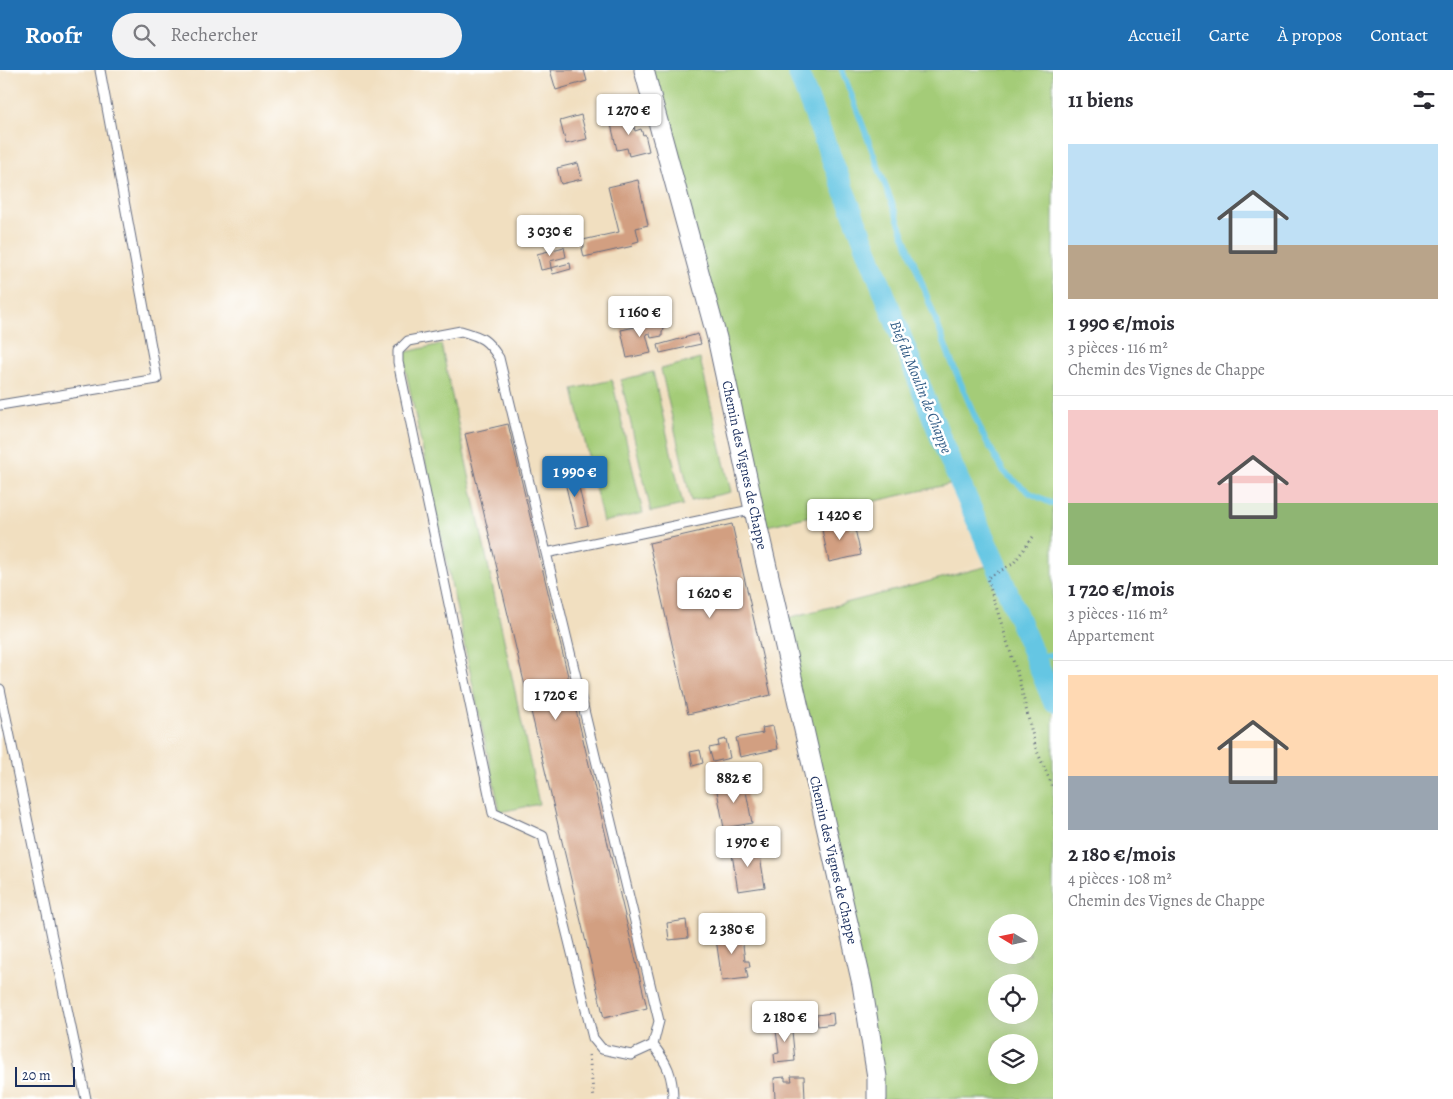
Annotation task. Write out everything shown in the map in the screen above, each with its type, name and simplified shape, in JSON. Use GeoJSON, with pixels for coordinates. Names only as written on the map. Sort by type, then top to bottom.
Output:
{"type":"FeatureCollection","features":[{"type":"Feature","properties":{"kind":"street","name":"Chemin des Vignes de Chappe"},"geometry":{"type":"LineString","coordinates":[[644,70],[717,338],[862,984],[877,1077],[877,1099]]}},
{"type":"Feature","properties":{"kind":"lane"},"geometry":{"type":"LineString","coordinates":[[0,405],[157,379],[100,70]]}},
{"type":"Feature","properties":{"kind":"lane"},"geometry":{"type":"LineString","coordinates":[[461,331],[489,342],[499,358],[659,1021],[653,1045],[631,1055],[602,1049],[593,1038],[543,836],[493,813],[398,362],[398,351],[408,341],[461,331]]}},
{"type":"Feature","properties":{"kind":"lane"},"geometry":{"type":"LineString","coordinates":[[546,553],[755,509]]}},
{"type":"Feature","properties":{"kind":"lane"},"geometry":{"type":"LineString","coordinates":[[0,689],[86,1099]]}},
{"type":"Feature","properties":{"kind":"lane"},"geometry":{"type":"LineString","coordinates":[[653,1045],[667,1063],[673,1099]]}},
{"type":"Feature","properties":{"kind":"path"},"geometry":{"type":"LineString","coordinates":[[1033,537],[1013,564],[987,578],[1018,676],[1036,749],[1053,787]]}},
{"type":"Feature","properties":{"kind":"path"},"geometry":{"type":"LineString","coordinates":[[593,1038],[588,1057],[594,1099]]}},
{"type":"Feature","properties":{"kind":"green space"},"geometry":{"type":"Polygon","coordinates":[[[644,70],[1053,70],[1053,1099],[877,1099],[780,620],[988,566],[950,484],[758,528],[644,70]]]}},
{"type":"Feature","properties":{"kind":"green space"},"geometry":{"type":"Polygon","coordinates":[[[441,344],[539,804],[500,812],[402,353],[441,344]]]}},
{"type":"Feature","properties":{"kind":"green space"},"geometry":{"type":"Polygon","coordinates":[[[700,359],[731,492],[691,501],[661,369],[700,359]]]}},
{"type":"Feature","properties":{"kind":"green space"},"geometry":{"type":"Polygon","coordinates":[[[653,372],[683,505],[651,512],[621,380],[653,372]]]}},
{"type":"Feature","properties":{"kind":"green space"},"geometry":{"type":"Polygon","coordinates":[[[612,380],[643,513],[603,522],[573,389],[612,380]]]}},
{"type":"Feature","properties":{"kind":"building"},"geometry":{"type":"Polygon","coordinates":[[[550,70],[584,70],[587,81],[556,90],[550,70]]]}},
{"type":"Feature","properties":{"kind":"building"},"geometry":{"type":"Polygon","coordinates":[[[581,115],[587,139],[566,144],[560,121],[581,115]]]}},
{"type":"Feature","properties":{"kind":"building"},"geometry":{"type":"Polygon","coordinates":[[[631,115],[635,131],[641,129],[643,135],[645,134],[649,151],[629,156],[627,148],[617,150],[610,120],[631,115]]]}},
{"type":"Feature","properties":{"kind":"building"},"geometry":{"type":"Polygon","coordinates":[[[578,163],[582,179],[561,184],[557,168],[578,163]]]}},
{"type":"Feature","properties":{"kind":"building"},"geometry":{"type":"Polygon","coordinates":[[[638,180],[648,225],[636,228],[639,241],[632,243],[633,246],[584,257],[583,240],[619,232],[608,187],[638,180]]]}},
{"type":"Feature","properties":{"kind":"building"},"geometry":{"type":"Polygon","coordinates":[[[564,247],[566,257],[550,261],[551,268],[541,270],[537,254],[564,247]]]}},
{"type":"Feature","properties":{"kind":"building"},"geometry":{"type":"Polygon","coordinates":[[[570,263],[571,269],[553,274],[551,268],[570,263]]]}},
{"type":"Feature","properties":{"kind":"building"},"geometry":{"type":"Polygon","coordinates":[[[662,321],[664,330],[662,331],[662,336],[651,338],[650,333],[646,334],[651,353],[627,358],[621,330],[662,321]]]}},
{"type":"Feature","properties":{"kind":"building"},"geometry":{"type":"Polygon","coordinates":[[[698,334],[701,344],[660,353],[658,345],[698,334]]]}},
{"type":"Feature","properties":{"kind":"building"},"geometry":{"type":"Polygon","coordinates":[[[508,424],[647,1008],[604,1018],[465,434],[508,424]]]}},
{"type":"Feature","properties":{"kind":"building"},"geometry":{"type":"Polygon","coordinates":[[[574,467],[588,525],[576,528],[562,470],[574,467]]]}},
{"type":"Feature","properties":{"kind":"building"},"geometry":{"type":"Polygon","coordinates":[[[848,519],[850,531],[855,529],[861,555],[829,562],[821,525],[848,519]]]}},
{"type":"Feature","properties":{"kind":"building"},"geometry":{"type":"Polygon","coordinates":[[[732,524],[771,695],[688,714],[649,543],[732,524]]]}},
{"type":"Feature","properties":{"kind":"building"},"geometry":{"type":"Polygon","coordinates":[[[773,726],[778,749],[740,757],[736,738],[763,733],[762,728],[773,726]]]}},
{"type":"Feature","properties":{"kind":"building"},"geometry":{"type":"Polygon","coordinates":[[[726,739],[730,758],[713,762],[709,748],[719,746],[718,741],[726,739]]]}},
{"type":"Feature","properties":{"kind":"building"},"geometry":{"type":"Polygon","coordinates":[[[700,750],[703,763],[693,766],[690,752],[700,750]]]}},
{"type":"Feature","properties":{"kind":"building"},"geometry":{"type":"Polygon","coordinates":[[[744,781],[752,823],[724,828],[716,786],[744,781]]]}},
{"type":"Feature","properties":{"kind":"building"},"geometry":{"type":"Polygon","coordinates":[[[758,844],[765,887],[738,891],[731,848],[758,844]]]}},
{"type":"Feature","properties":{"kind":"building"},"geometry":{"type":"Polygon","coordinates":[[[686,920],[688,938],[669,940],[667,923],[686,920]]]}},
{"type":"Feature","properties":{"kind":"building"},"geometry":{"type":"Polygon","coordinates":[[[741,929],[745,961],[749,961],[750,967],[746,967],[748,978],[722,981],[715,932],[741,929]]]}},
{"type":"Feature","properties":{"kind":"building"},"geometry":{"type":"Polygon","coordinates":[[[833,1013],[834,1024],[818,1026],[816,1015],[833,1013]]]}},
{"type":"Feature","properties":{"kind":"building"},"geometry":{"type":"Polygon","coordinates":[[[791,1021],[795,1061],[775,1063],[774,1054],[779,1053],[775,1023],[791,1021]]]}},
{"type":"Feature","properties":{"kind":"building"},"geometry":{"type":"Polygon","coordinates":[[[791,1076],[804,1076],[805,1099],[775,1099],[774,1078],[785,1077],[785,1081],[792,1081],[791,1076]]]}},
{"type":"Feature","properties":{"kind":"waterway","name":"Bief du Moulin de Chappe"},"geometry":{"type":"LineString","coordinates":[[797,70],[945,449],[999,571],[1053,701]]}},
{"type":"Feature","properties":{"kind":"waterway"},"geometry":{"type":"LineString","coordinates":[[842,70],[950,358],[983,435],[1004,472],[1030,493],[1053,504]]}},
{"type":"Feature","properties":{"kind":"waterway"},"geometry":{"type":"LineString","coordinates":[[1034,656],[1053,655]]}}]}
